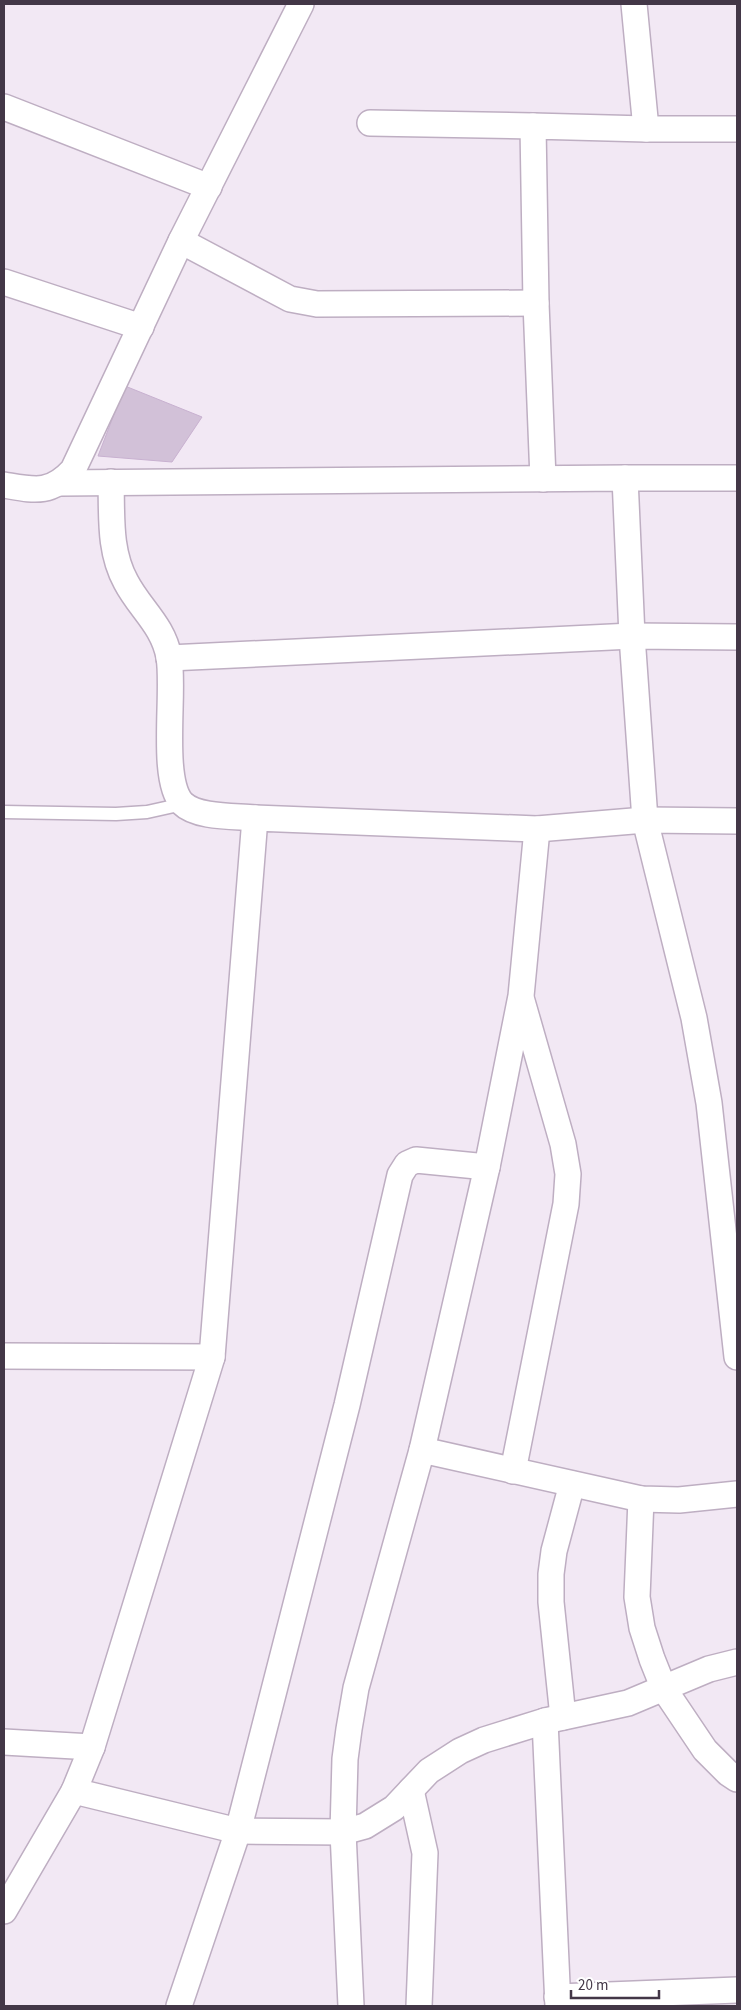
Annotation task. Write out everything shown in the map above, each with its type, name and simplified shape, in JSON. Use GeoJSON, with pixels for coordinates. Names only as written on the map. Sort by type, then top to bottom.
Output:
{"type":"FeatureCollection","features":[{"type":"Feature","properties":{"kind":"street"},"geometry":{"type":"LineString","coordinates":[[61,483],[72,470],[181,241],[301,4]]}},
{"type":"Feature","properties":{"kind":"street"},"geometry":{"type":"LineString","coordinates":[[634,4],[646,129]]}},
{"type":"Feature","properties":{"kind":"street"},"geometry":{"type":"LineString","coordinates":[[4,108],[209,187]]}},
{"type":"Feature","properties":{"kind":"street"},"geometry":{"type":"LineString","coordinates":[[370,123],[737,129]]}},
{"type":"Feature","properties":{"kind":"street"},"geometry":{"type":"LineString","coordinates":[[533,126],[536,303],[543,479]]}},
{"type":"Feature","properties":{"kind":"street"},"geometry":{"type":"LineString","coordinates":[[181,241],[290,299],[317,304],[536,303]]}},
{"type":"Feature","properties":{"kind":"street"},"geometry":{"type":"LineString","coordinates":[[4,282],[141,327]]}},
{"type":"Feature","properties":{"kind":"street"},"geometry":{"type":"LineString","coordinates":[[625,478],[632,636],[645,820],[694,1018],[709,1103],[735,1307],[737,1358]]}},
{"type":"Feature","properties":{"kind":"street"},"geometry":{"type":"LineString","coordinates":[[4,485],[29,489],[45,488],[61,483],[111,482],[737,478]]}},
{"type":"Feature","properties":{"kind":"street"},"geometry":{"type":"LineString","coordinates":[[111,482],[113,550],[118,566],[126,583],[161,631],[169,658],[171,770],[175,793],[183,804],[199,813],[255,818],[537,829],[645,820],[737,821]]}},
{"type":"Feature","properties":{"kind":"street"},"geometry":{"type":"LineString","coordinates":[[169,658],[632,636],[737,637]]}},
{"type":"Feature","properties":{"kind":"street"},"geometry":{"type":"LineString","coordinates":[[4,1911],[74,1791],[92,1747],[212,1357],[255,818]]}},
{"type":"Feature","properties":{"kind":"street"},"geometry":{"type":"LineString","coordinates":[[351,2006],[342,1832],[345,1759],[356,1688],[422,1450],[487,1167],[521,996],[537,829]]}},
{"type":"Feature","properties":{"kind":"street"},"geometry":{"type":"LineString","coordinates":[[513,1471],[566,1204],[568,1174],[563,1144],[521,996]]}},
{"type":"Feature","properties":{"kind":"street"},"geometry":{"type":"LineString","coordinates":[[179,2006],[238,1831],[347,1406],[400,1175],[407,1164],[416,1160],[487,1167]]}},
{"type":"Feature","properties":{"kind":"street"},"geometry":{"type":"LineString","coordinates":[[4,1356],[212,1357]]}},
{"type":"Feature","properties":{"kind":"street"},"geometry":{"type":"LineString","coordinates":[[422,1450],[641,1499],[679,1500],[737,1494]]}},
{"type":"Feature","properties":{"kind":"street"},"geometry":{"type":"LineString","coordinates":[[572,1484],[554,1551],[551,1574],[558,2002],[737,1990]]}},
{"type":"Feature","properties":{"kind":"street"},"geometry":{"type":"LineString","coordinates":[[641,1499],[637,1597],[642,1628],[664,1689],[705,1750],[728,1773],[737,1779]]}},
{"type":"Feature","properties":{"kind":"street"},"geometry":{"type":"LineString","coordinates":[[74,1791],[238,1831],[342,1832],[365,1826],[394,1808],[429,1771],[484,1740],[554,1719],[628,1703],[709,1669],[737,1662]]}},
{"type":"Feature","properties":{"kind":"street"},"geometry":{"type":"LineString","coordinates":[[4,1742],[92,1747]]}},
{"type":"Feature","properties":{"kind":"street"},"geometry":{"type":"LineString","coordinates":[[411,1790],[425,1853],[420,2006]]}},
{"type":"Feature","properties":{"kind":"lane"},"geometry":{"type":"LineString","coordinates":[[4,812],[116,814],[146,812],[183,804]]}},
{"type":"Feature","properties":{"kind":"building"},"geometry":{"type":"Polygon","coordinates":[[[125,386],[202,417],[172,462],[98,456],[125,386]]]}}]}
